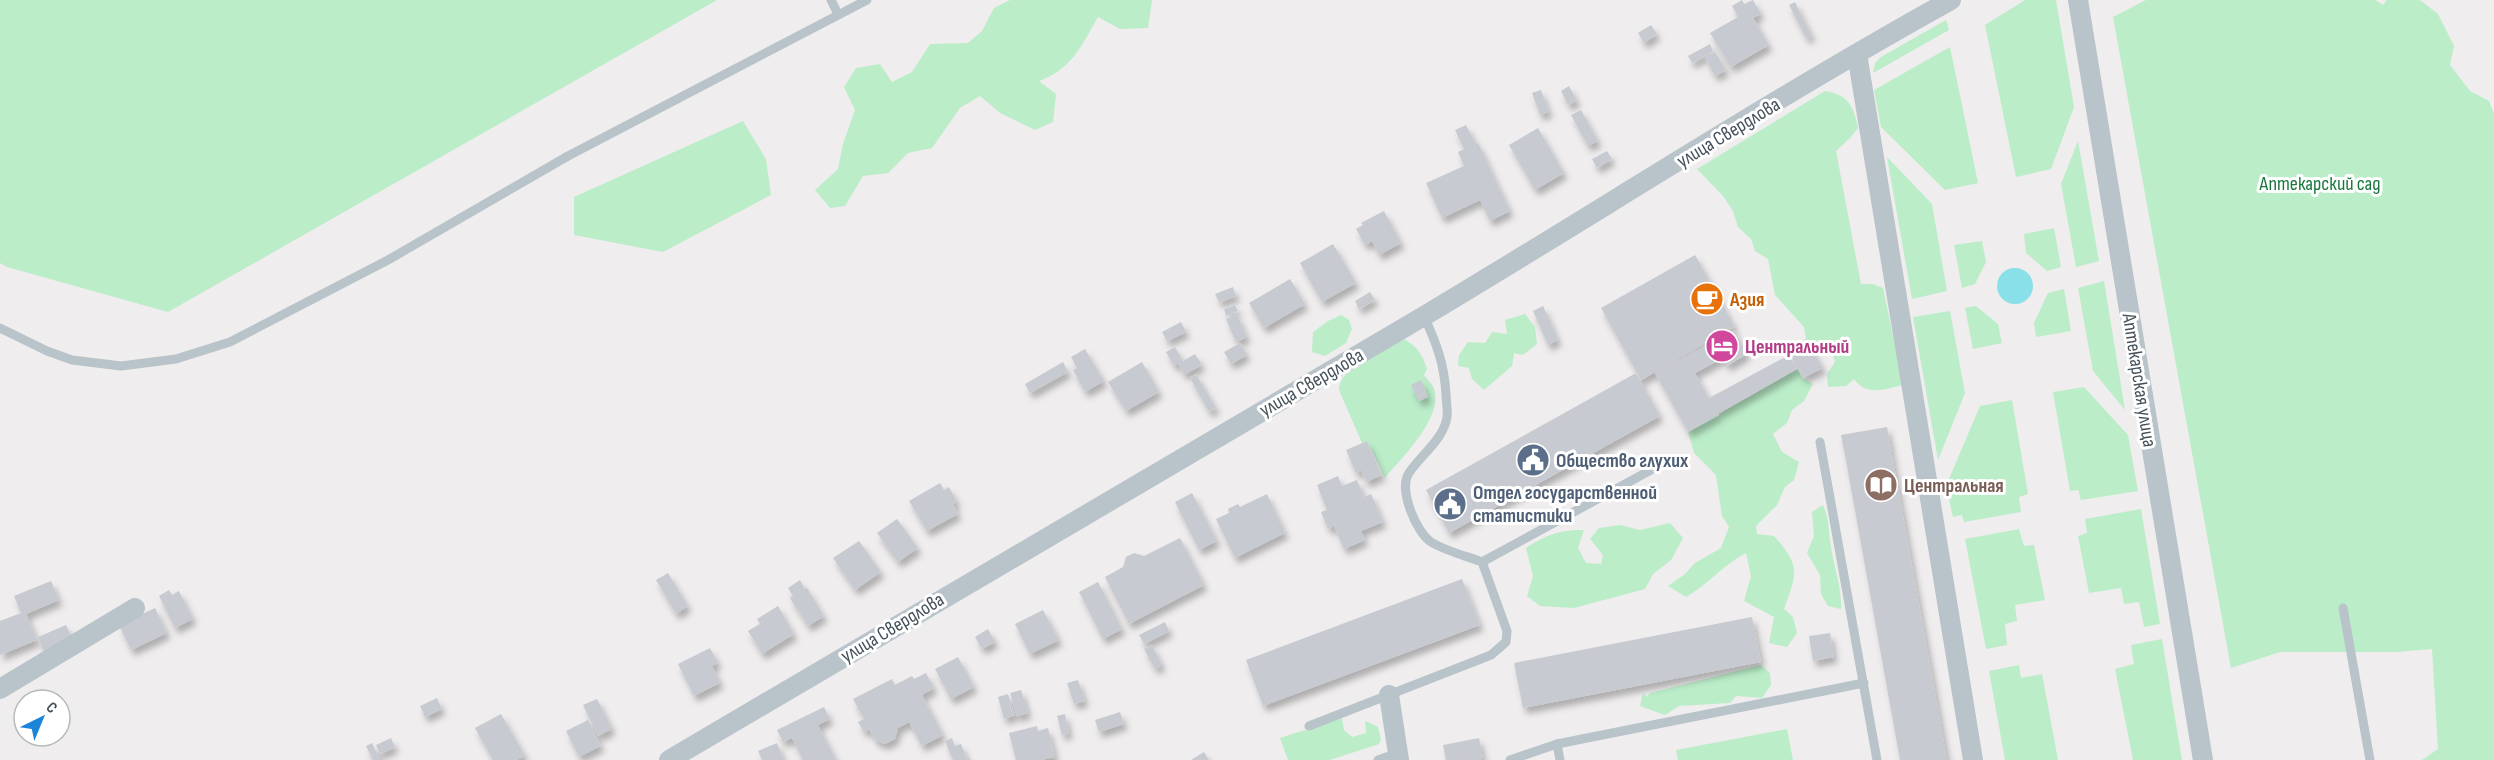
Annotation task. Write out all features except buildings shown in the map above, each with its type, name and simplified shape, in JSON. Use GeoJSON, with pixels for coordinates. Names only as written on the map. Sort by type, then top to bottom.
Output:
{"type":"FeatureCollection","features":[{"type":"Feature","properties":{"kind":"street","name":"улица Свердлова"},"geometry":{"type":"LineString","coordinates":[[669,760],[899,622],[1424,316],[1857,54],[1951,0]]}},
{"type":"Feature","properties":{"kind":"street","name":"Аптекарская улица"},"geometry":{"type":"LineString","coordinates":[[2078,0],[2203,760]]}},
{"type":"Feature","properties":{"kind":"street"},"geometry":{"type":"LineString","coordinates":[[1857,54],[1973,760]]}},
{"type":"Feature","properties":{"kind":"street"},"geometry":{"type":"LineString","coordinates":[[0,688],[135,608]]}},
{"type":"Feature","properties":{"kind":"street"},"geometry":{"type":"LineString","coordinates":[[1389,696],[1398,756]]}},
{"type":"Feature","properties":{"kind":"lane"},"geometry":{"type":"LineString","coordinates":[[831,0],[838,14]]}},
{"type":"Feature","properties":{"kind":"lane"},"geometry":{"type":"LineString","coordinates":[[0,328],[47,351],[72,360],[121,366],[176,359],[230,342],[388,260],[568,156],[867,0]]}},
{"type":"Feature","properties":{"kind":"lane"},"geometry":{"type":"LineString","coordinates":[[1309,726],[1491,655],[1506,642],[1507,631],[1482,562],[1430,542],[1419,530],[1405,495],[1404,484],[1407,475],[1437,439],[1447,417],[1444,369],[1440,350],[1424,316]]}},
{"type":"Feature","properties":{"kind":"lane"},"geometry":{"type":"LineString","coordinates":[[1821,441],[1877,760]]}},
{"type":"Feature","properties":{"kind":"lane"},"geometry":{"type":"LineString","coordinates":[[1482,562],[1660,465]]}},
{"type":"Feature","properties":{"kind":"lane"},"geometry":{"type":"LineString","coordinates":[[2343,608],[2370,760]]}},
{"type":"Feature","properties":{"kind":"lane"},"geometry":{"type":"LineString","coordinates":[[1510,760],[1557,744],[1863,683]]}},
{"type":"Feature","properties":{"kind":"lane"},"geometry":{"type":"LineString","coordinates":[[1557,744],[1560,760]]}},
{"type":"Feature","properties":{"kind":"lane"},"geometry":{"type":"LineString","coordinates":[[1378,760],[1398,756]]}},
{"type":"Feature","properties":{"kind":"green space"},"geometry":{"type":"Polygon","coordinates":[[[0,0],[717,0],[168,312],[7,267],[0,263],[0,0]]]}},
{"type":"Feature","properties":{"kind":"green space"},"geometry":{"type":"Polygon","coordinates":[[[1010,0],[1152,0],[1148,28],[1120,29],[1098,17],[1081,47],[1068,63],[1039,81],[1056,94],[1053,122],[1035,130],[1000,113],[980,96],[960,108],[932,148],[908,153],[888,173],[863,176],[845,206],[830,208],[815,190],[838,169],[843,144],[855,110],[844,87],[856,68],[880,64],[892,82],[912,72],[930,44],[968,43],[982,31],[994,8],[1010,0]]]}},
{"type":"Feature","properties":{"kind":"green space"},"geometry":{"type":"Polygon","coordinates":[[[2025,0],[2056,0],[2074,107],[2051,169],[2016,177],[1985,25],[2025,0]]]}},
{"type":"Feature","properties":{"kind":"green space","name":"Аптекарский сад"},"geometry":{"type":"Polygon","coordinates":[[[2146,0],[2375,0],[2383,5],[2387,0],[2420,0],[2438,14],[2454,46],[2450,65],[2470,91],[2489,101],[2494,114],[2494,760],[2422,760],[2438,749],[2432,649],[2398,652],[2280,652],[2231,668],[2113,17],[2146,0]]]}},
{"type":"Feature","properties":{"kind":"green space"},"geometry":{"type":"Polygon","coordinates":[[[1946,20],[1949,30],[1873,73],[1875,63],[1881,57],[1946,20]]]}},
{"type":"Feature","properties":{"kind":"green space"},"geometry":{"type":"Polygon","coordinates":[[[1950,47],[1978,183],[1945,190],[1881,127],[1874,90],[1950,47]]]}},
{"type":"Feature","properties":{"kind":"green space"},"geometry":{"type":"Polygon","coordinates":[[[1825,91],[1839,95],[1848,102],[1852,107],[1858,128],[1836,151],[1861,284],[1873,284],[1883,288],[1903,385],[1883,390],[1864,388],[1854,379],[1846,386],[1828,387],[1827,374],[1835,362],[1832,352],[1822,352],[1806,339],[1804,327],[1775,295],[1768,259],[1755,251],[1751,239],[1738,227],[1733,211],[1723,196],[1697,169],[1825,91]]]}},
{"type":"Feature","properties":{"kind":"green space"},"geometry":{"type":"Polygon","coordinates":[[[743,121],[766,159],[771,195],[663,252],[574,235],[574,197],[743,121]]]}},
{"type":"Feature","properties":{"kind":"green space"},"geometry":{"type":"Polygon","coordinates":[[[2078,141],[2099,261],[2076,267],[2061,184],[2078,141]]]}},
{"type":"Feature","properties":{"kind":"green space"},"geometry":{"type":"Polygon","coordinates":[[[1887,157],[1932,204],[1947,291],[1912,299],[1887,157]]]}},
{"type":"Feature","properties":{"kind":"green space"},"geometry":{"type":"Polygon","coordinates":[[[2054,228],[2061,267],[2047,271],[2026,253],[2024,234],[2054,228]]]}},
{"type":"Feature","properties":{"kind":"green space"},"geometry":{"type":"Polygon","coordinates":[[[1982,241],[1986,262],[1975,284],[1962,288],[1954,245],[1982,241]]]}},
{"type":"Feature","properties":{"kind":"green space"},"geometry":{"type":"Polygon","coordinates":[[[2104,281],[2125,410],[2093,371],[2078,288],[2104,281]]]}},
{"type":"Feature","properties":{"kind":"green space"},"geometry":{"type":"Polygon","coordinates":[[[2064,289],[2071,331],[2036,337],[2034,323],[2048,293],[2064,289]]]}},
{"type":"Feature","properties":{"kind":"green space"},"geometry":{"type":"Polygon","coordinates":[[[1976,306],[1998,324],[2002,343],[1973,349],[1965,308],[1976,306]]]}},
{"type":"Feature","properties":{"kind":"green space"},"geometry":{"type":"Polygon","coordinates":[[[1950,311],[1965,393],[1938,460],[1913,317],[1950,311]]]}},
{"type":"Feature","properties":{"kind":"green space"},"geometry":{"type":"Polygon","coordinates":[[[1525,314],[1535,327],[1537,344],[1523,355],[1514,353],[1512,366],[1484,390],[1472,379],[1469,368],[1458,366],[1459,355],[1468,342],[1485,343],[1492,332],[1507,334],[1505,320],[1525,314]]]}},
{"type":"Feature","properties":{"kind":"green space"},"geometry":{"type":"Polygon","coordinates":[[[1341,315],[1349,320],[1352,329],[1346,343],[1325,356],[1312,352],[1313,332],[1341,315]]]}},
{"type":"Feature","properties":{"kind":"green space"},"geometry":{"type":"Polygon","coordinates":[[[1396,336],[1412,344],[1419,352],[1427,369],[1424,375],[1433,386],[1435,398],[1428,423],[1411,448],[1385,478],[1367,441],[1362,443],[1339,390],[1343,378],[1360,366],[1360,361],[1396,336]]]}},
{"type":"Feature","properties":{"kind":"green space"},"geometry":{"type":"Polygon","coordinates":[[[1797,369],[1803,378],[1813,384],[1804,401],[1792,410],[1787,423],[1773,434],[1782,452],[1799,462],[1794,480],[1785,487],[1777,505],[1756,526],[1757,534],[1774,536],[1783,546],[1794,570],[1792,587],[1784,609],[1793,617],[1797,633],[1787,647],[1769,643],[1774,617],[1744,601],[1751,576],[1746,553],[1686,597],[1668,586],[1685,574],[1695,563],[1721,548],[1729,527],[1722,516],[1716,475],[1694,453],[1688,432],[1797,369]]]}},
{"type":"Feature","properties":{"kind":"green space"},"geometry":{"type":"Polygon","coordinates":[[[2084,387],[2128,435],[2138,491],[2081,500],[2078,490],[2070,491],[2053,392],[2084,387]]]}},
{"type":"Feature","properties":{"kind":"green space"},"geometry":{"type":"Polygon","coordinates":[[[2012,400],[2028,494],[2019,497],[2021,512],[1964,522],[1962,515],[1953,517],[1946,486],[1980,406],[2012,400]]]}},
{"type":"Feature","properties":{"kind":"green space"},"geometry":{"type":"Polygon","coordinates":[[[1823,505],[1828,521],[1841,609],[1828,606],[1821,594],[1820,575],[1807,553],[1814,536],[1812,512],[1823,505]]]}},
{"type":"Feature","properties":{"kind":"green space"},"geometry":{"type":"Polygon","coordinates":[[[2141,509],[2160,624],[2144,627],[2139,602],[2124,604],[2121,588],[2089,593],[2078,536],[2087,533],[2085,519],[2141,509]]]}},
{"type":"Feature","properties":{"kind":"green space"},"geometry":{"type":"Polygon","coordinates":[[[1670,523],[1683,538],[1671,560],[1653,574],[1645,589],[1574,608],[1540,606],[1527,596],[1533,576],[1526,548],[1540,540],[1561,532],[1584,530],[1578,548],[1586,563],[1601,564],[1603,555],[1590,539],[1599,528],[1620,525],[1640,530],[1670,523]]]}},
{"type":"Feature","properties":{"kind":"green space"},"geometry":{"type":"Polygon","coordinates":[[[2019,529],[2024,546],[2034,545],[2045,600],[2015,605],[2017,621],[2005,624],[2007,645],[1986,649],[1965,539],[2019,529]]]}},
{"type":"Feature","properties":{"kind":"green space"},"geometry":{"type":"Polygon","coordinates":[[[2162,639],[2182,760],[2133,760],[2115,669],[2134,664],[2131,645],[2162,639]]]}},
{"type":"Feature","properties":{"kind":"green space"},"geometry":{"type":"Polygon","coordinates":[[[1761,665],[1770,673],[1771,685],[1762,698],[1736,696],[1730,703],[1679,706],[1665,715],[1640,706],[1643,693],[1647,697],[1650,693],[1761,665]]]}},
{"type":"Feature","properties":{"kind":"green space"},"geometry":{"type":"Polygon","coordinates":[[[2019,665],[2021,678],[2042,674],[2058,760],[2005,760],[1989,671],[2019,665]]]}},
{"type":"Feature","properties":{"kind":"green space"},"geometry":{"type":"Polygon","coordinates":[[[1342,718],[1344,730],[1352,737],[1366,733],[1365,721],[1378,727],[1381,739],[1379,744],[1330,760],[1288,760],[1280,738],[1342,718]]]}},
{"type":"Feature","properties":{"kind":"green space"},"geometry":{"type":"Polygon","coordinates":[[[1787,729],[1793,760],[1678,760],[1676,750],[1787,729]]]}},
{"type":"Feature","properties":{"kind":"water"},"geometry":{"type":"Polygon","coordinates":[[[2015,268],[2028,273],[2033,286],[2028,299],[2015,304],[2002,299],[1997,286],[2002,273],[2015,268]]]}},
{"type":"Feature","properties":{"kind":"place","name":"Азия"},"geometry":{"type":"Point","coordinates":[1707,299]}},
{"type":"Feature","properties":{"kind":"place","name":"Центральный"},"geometry":{"type":"Point","coordinates":[1722,346]}},
{"type":"Feature","properties":{"kind":"place","name":"Общество глухих"},"geometry":{"type":"Point","coordinates":[1533,460]}},
{"type":"Feature","properties":{"kind":"place","name":"Центральная"},"geometry":{"type":"Point","coordinates":[1881,485]}},
{"type":"Feature","properties":{"kind":"place","name":"Отдел государственной статистики"},"geometry":{"type":"Point","coordinates":[1450,504]}}]}
